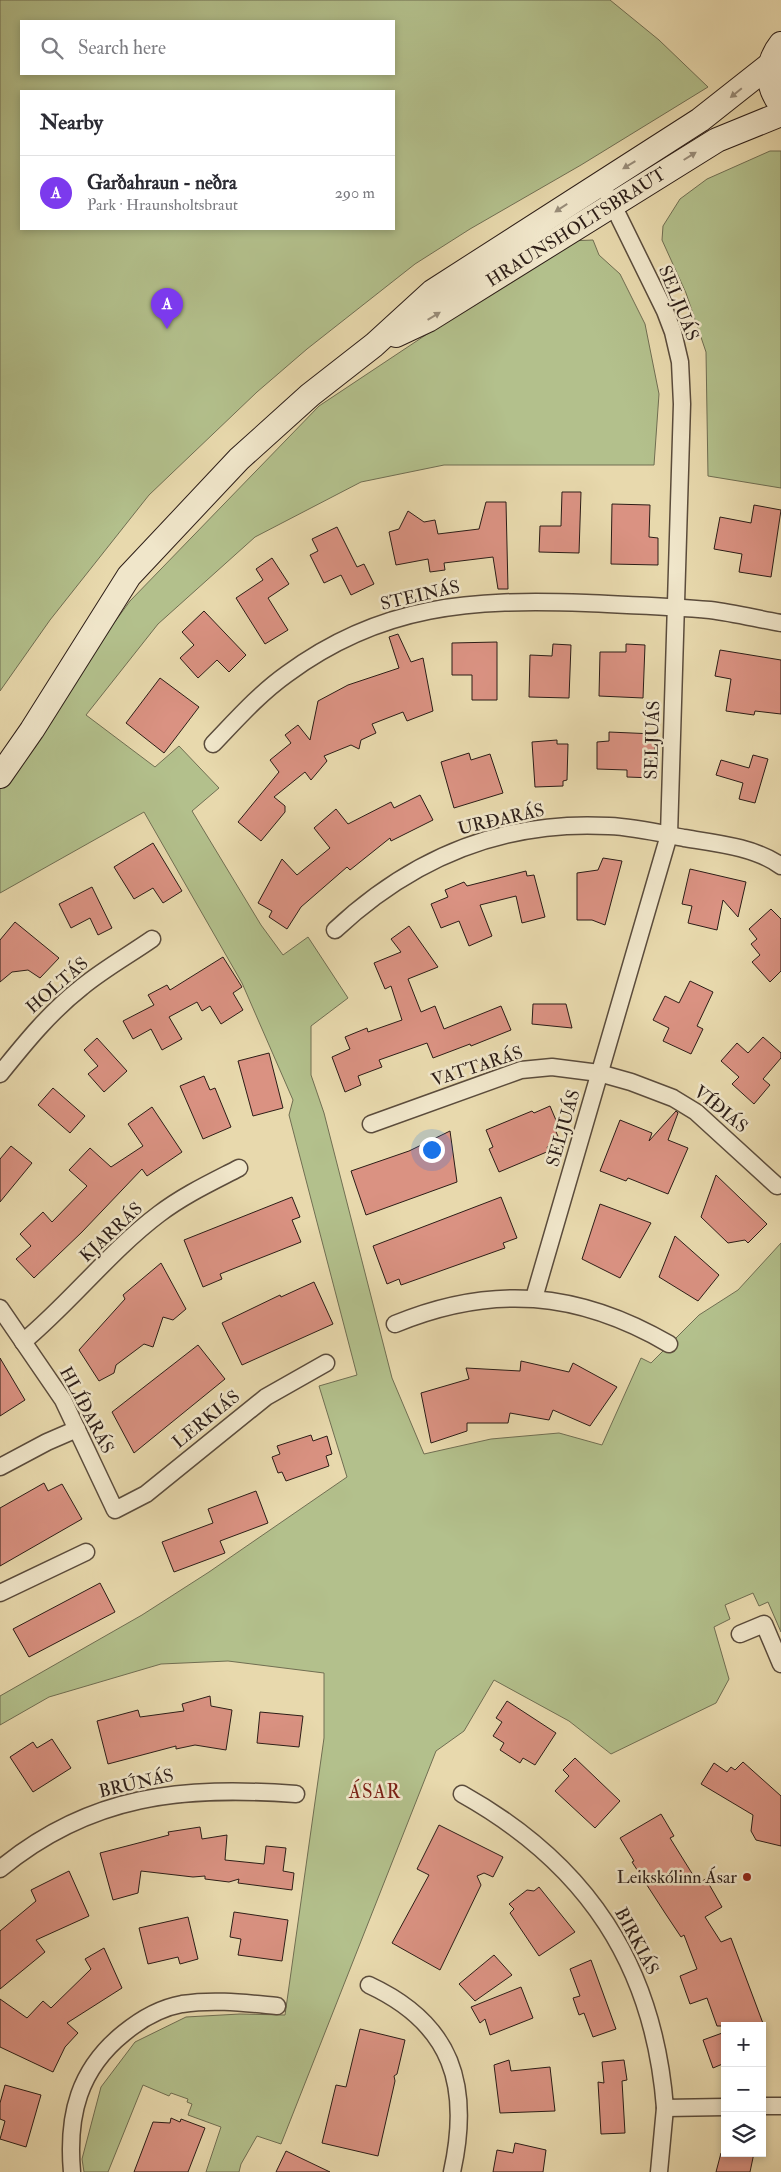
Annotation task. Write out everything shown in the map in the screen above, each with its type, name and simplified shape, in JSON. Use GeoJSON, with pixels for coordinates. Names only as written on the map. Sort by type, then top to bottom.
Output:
{"type":"FeatureCollection","features":[{"type":"Feature","properties":{"kind":"street"},"geometry":{"type":"LineString","coordinates":[[776,54],[770,85],[781,105]]}},
{"type":"Feature","properties":{"kind":"street","name":"HRAUNSHOLTSBRAUT"},"geometry":{"type":"LineString","coordinates":[[0,776],[32,730],[128,576],[239,458],[310,395],[374,345],[432,292],[700,120],[776,54]]}},
{"type":"Feature","properties":{"kind":"street","name":"HRAUNSHOLTSBRAUT"},"geometry":{"type":"LineString","coordinates":[[374,345],[428,320],[717,140],[781,114]]}},
{"type":"Feature","properties":{"kind":"street","name":"SELJUÁS"},"geometry":{"type":"LineString","coordinates":[[534,1298],[669,835],[682,404],[680,362],[665,311],[602,182]]}},
{"type":"Feature","properties":{"kind":"street","name":"STEINÁS"},"geometry":{"type":"LineString","coordinates":[[213,744],[255,700],[286,674],[337,642],[362,630],[403,615],[465,604],[518,600],[677,607],[781,623]]}},
{"type":"Feature","properties":{"kind":"street","name":"HRAUNSHOLTSBRAUT"},"geometry":{"type":"LineString","coordinates":[[0,753],[21,722],[76,657]]}},
{"type":"Feature","properties":{"kind":"street","name":"URÐARÁS"},"geometry":{"type":"LineString","coordinates":[[335,930],[363,905],[406,874],[461,848],[489,838],[519,831],[580,825],[610,826],[669,835],[755,853],[781,866]]}},
{"type":"Feature","properties":{"kind":"street","name":"HOLTÁS"},"geometry":{"type":"LineString","coordinates":[[0,1074],[32,1034],[71,996],[102,972],[152,939]]}},
{"type":"Feature","properties":{"kind":"street","name":"VATTARÁS"},"geometry":{"type":"LineString","coordinates":[[371,1124],[521,1070],[552,1067],[599,1073]]}},
{"type":"Feature","properties":{"kind":"street","name":"VÍÐIÁS"},"geometry":{"type":"LineString","coordinates":[[599,1073],[631,1082],[673,1098],[696,1112],[777,1186]]}},
{"type":"Feature","properties":{"kind":"street","name":"KJARRÁS"},"geometry":{"type":"LineString","coordinates":[[24,1342],[53,1317],[125,1243],[160,1213],[181,1199],[239,1168]]}},
{"type":"Feature","properties":{"kind":"street"},"geometry":{"type":"LineString","coordinates":[[395,1324],[449,1305],[505,1298],[534,1298],[563,1302],[618,1317],[669,1344]]}},
{"type":"Feature","properties":{"kind":"street","name":"HLÍÐARÁS"},"geometry":{"type":"LineString","coordinates":[[0,1308],[63,1400],[114,1510]]}},
{"type":"Feature","properties":{"kind":"street","name":"LERKIÁS"},"geometry":{"type":"LineString","coordinates":[[114,1510],[146,1494],[266,1397],[326,1363]]}},
{"type":"Feature","properties":{"kind":"street"},"geometry":{"type":"LineString","coordinates":[[0,1467],[46,1442],[78,1429]]}},
{"type":"Feature","properties":{"kind":"street"},"geometry":{"type":"LineString","coordinates":[[0,1593],[86,1552]]}},
{"type":"Feature","properties":{"kind":"street"},"geometry":{"type":"LineString","coordinates":[[740,1634],[764,1624],[781,1664]]}},
{"type":"Feature","properties":{"kind":"street","name":"BRÚNÁS"},"geometry":{"type":"LineString","coordinates":[[0,1869],[22,1851],[49,1834],[103,1810],[127,1803],[158,1796],[214,1790],[296,1794]]}},
{"type":"Feature","properties":{"kind":"street","name":"BIRKIÁS"},"geometry":{"type":"LineString","coordinates":[[462,1794],[512,1825],[545,1851],[590,1900],[609,1928],[640,1987],[658,2050],[665,2108],[660,2172]]}},
{"type":"Feature","properties":{"kind":"street"},"geometry":{"type":"LineString","coordinates":[[369,1984],[388,1994],[416,2014],[434,2035],[445,2053],[457,2085],[460,2110],[459,2136],[452,2172]]}},
{"type":"Feature","properties":{"kind":"street"},"geometry":{"type":"LineString","coordinates":[[72,2172],[69,2147],[72,2118],[80,2089],[100,2054],[128,2030],[147,2017],[181,2004],[222,2001],[277,2006]]}},
{"type":"Feature","properties":{"kind":"street"},"geometry":{"type":"LineString","coordinates":[[766,2106],[781,2106]]}},
{"type":"Feature","properties":{"kind":"street"},"geometry":{"type":"LineString","coordinates":[[665,2108],[721,2107]]}},
{"type":"Feature","properties":{"kind":"green space"},"geometry":{"type":"Polygon","coordinates":[[[0,0],[610,0],[659,40],[708,87],[581,165],[470,229],[415,264],[307,349],[257,392],[149,495],[50,620],[0,691],[0,0]]]}},
{"type":"Feature","properties":{"kind":"green space"},"geometry":{"type":"Polygon","coordinates":[[[770,151],[781,151],[781,488],[708,476],[706,352],[686,293],[662,240],[663,226],[680,199],[707,179],[770,151]]]}},
{"type":"Feature","properties":{"kind":"green space"},"geometry":{"type":"Polygon","coordinates":[[[593,240],[599,255],[620,274],[645,324],[659,394],[654,465],[444,465],[361,482],[255,537],[158,624],[86,715],[155,767],[179,746],[219,788],[192,811],[261,925],[283,955],[308,937],[348,998],[311,1026],[311,1075],[324,1113],[392,1378],[424,1454],[491,1439],[559,1433],[602,1445],[641,1358],[651,1363],[699,1315],[738,1290],[781,1243],[781,1632],[768,1602],[759,1606],[753,1593],[725,1605],[730,1619],[714,1627],[729,1679],[716,1703],[611,1754],[569,1721],[494,1680],[464,1731],[436,1751],[281,2144],[257,2136],[241,2164],[239,2172],[206,2172],[221,2127],[188,2115],[192,2104],[187,2102],[188,2099],[171,2093],[169,2096],[143,2085],[108,2172],[84,2172],[82,2159],[101,2087],[135,2042],[186,2017],[240,2014],[285,2015],[324,1738],[324,1673],[228,1661],[161,1664],[49,1697],[0,1725],[0,1696],[142,1615],[209,1572],[347,1477],[319,1386],[357,1375],[289,1115],[293,1100],[242,983],[144,812],[0,893],[0,784],[46,716],[130,601],[319,406],[567,241],[593,240]]]}},
{"type":"Feature","properties":{"kind":"building"},"geometry":{"type":"Polygon","coordinates":[[[562,492],[581,492],[579,553],[539,552],[540,526],[561,526],[562,492]]]}},
{"type":"Feature","properties":{"kind":"building"},"geometry":{"type":"Polygon","coordinates":[[[486,502],[506,502],[508,589],[498,589],[493,557],[444,563],[445,570],[430,572],[428,559],[396,565],[389,532],[399,529],[408,511],[424,522],[435,520],[438,534],[479,529],[486,502]]]}},
{"type":"Feature","properties":{"kind":"building"},"geometry":{"type":"Polygon","coordinates":[[[612,504],[650,505],[649,537],[658,538],[658,565],[611,564],[612,504]]]}},
{"type":"Feature","properties":{"kind":"building"},"geometry":{"type":"Polygon","coordinates":[[[754,505],[781,510],[771,577],[739,572],[742,554],[714,549],[720,517],[751,523],[754,505]]]}},
{"type":"Feature","properties":{"kind":"building"},"geometry":{"type":"Polygon","coordinates":[[[337,527],[357,567],[364,564],[374,584],[351,595],[341,575],[324,583],[310,555],[318,551],[312,539],[337,527]]]}},
{"type":"Feature","properties":{"kind":"building"},"geometry":{"type":"Polygon","coordinates":[[[272,558],[289,584],[268,598],[288,630],[265,644],[236,598],[263,580],[256,569],[272,558]]]}},
{"type":"Feature","properties":{"kind":"building"},"geometry":{"type":"Polygon","coordinates":[[[204,611],[246,655],[229,672],[217,660],[198,678],[180,658],[194,645],[182,632],[204,611]]]}},
{"type":"Feature","properties":{"kind":"building"},"geometry":{"type":"Polygon","coordinates":[[[398,634],[411,662],[423,658],[433,711],[407,721],[403,712],[372,724],[376,733],[361,740],[359,749],[351,745],[324,756],[327,761],[311,780],[305,772],[274,797],[285,806],[285,812],[261,841],[238,822],[279,772],[270,760],[291,743],[285,735],[298,725],[310,740],[318,701],[348,685],[399,668],[389,637],[398,634]]]}},
{"type":"Feature","properties":{"kind":"building"},"geometry":{"type":"Polygon","coordinates":[[[497,642],[497,700],[472,700],[472,675],[452,675],[452,643],[497,642]]]}},
{"type":"Feature","properties":{"kind":"building"},"geometry":{"type":"Polygon","coordinates":[[[553,644],[571,645],[569,698],[529,697],[530,655],[552,656],[553,644]]]}},
{"type":"Feature","properties":{"kind":"building"},"geometry":{"type":"Polygon","coordinates":[[[626,644],[645,645],[643,698],[599,696],[600,652],[626,652],[626,644]]]}},
{"type":"Feature","properties":{"kind":"building"},"geometry":{"type":"Polygon","coordinates":[[[720,650],[781,660],[781,714],[755,711],[754,715],[726,711],[731,679],[715,676],[720,650]]]}},
{"type":"Feature","properties":{"kind":"building"},"geometry":{"type":"Polygon","coordinates":[[[160,678],[199,707],[164,753],[126,723],[160,678]]]}},
{"type":"Feature","properties":{"kind":"building"},"geometry":{"type":"Polygon","coordinates":[[[609,732],[655,734],[654,778],[627,777],[627,770],[597,769],[597,742],[609,741],[609,732]]]}},
{"type":"Feature","properties":{"kind":"building"},"geometry":{"type":"Polygon","coordinates":[[[557,740],[557,744],[568,744],[567,780],[563,781],[563,786],[535,787],[532,742],[557,740]]]}},
{"type":"Feature","properties":{"kind":"building"},"geometry":{"type":"Polygon","coordinates":[[[469,753],[471,760],[490,754],[503,793],[454,808],[441,762],[469,753]]]}},
{"type":"Feature","properties":{"kind":"building"},"geometry":{"type":"Polygon","coordinates":[[[753,755],[768,759],[755,803],[739,799],[743,783],[716,775],[721,760],[749,768],[753,755]]]}},
{"type":"Feature","properties":{"kind":"building"},"geometry":{"type":"Polygon","coordinates":[[[420,795],[433,820],[391,841],[390,838],[350,870],[347,867],[301,907],[287,929],[269,917],[272,911],[258,903],[282,859],[297,875],[330,848],[314,828],[336,809],[348,824],[391,802],[394,808],[420,795]]]}},
{"type":"Feature","properties":{"kind":"building"},"geometry":{"type":"Polygon","coordinates":[[[153,843],[182,891],[163,903],[153,888],[134,899],[114,867],[153,843]]]}},
{"type":"Feature","properties":{"kind":"building"},"geometry":{"type":"Polygon","coordinates":[[[603,858],[622,861],[605,925],[592,920],[577,920],[577,873],[598,870],[603,858]]]}},
{"type":"Feature","properties":{"kind":"building"},"geometry":{"type":"Polygon","coordinates":[[[690,869],[746,882],[738,917],[723,900],[717,930],[688,923],[692,906],[682,904],[690,869]]]}},
{"type":"Feature","properties":{"kind":"building"},"geometry":{"type":"Polygon","coordinates":[[[526,871],[527,876],[534,875],[545,917],[522,923],[516,896],[480,905],[492,936],[469,946],[459,921],[441,928],[431,904],[448,897],[445,890],[464,882],[467,886],[526,871]]]}},
{"type":"Feature","properties":{"kind":"building"},"geometry":{"type":"Polygon","coordinates":[[[92,887],[112,928],[98,935],[90,918],[71,928],[59,904],[92,887]]]}},
{"type":"Feature","properties":{"kind":"building"},"geometry":{"type":"Polygon","coordinates":[[[771,909],[781,919],[781,971],[770,982],[752,962],[760,955],[751,944],[757,939],[749,929],[771,909]]]}},
{"type":"Feature","properties":{"kind":"building"},"geometry":{"type":"Polygon","coordinates":[[[15,922],[59,958],[40,978],[28,970],[12,972],[0,982],[0,940],[15,922]]]}},
{"type":"Feature","properties":{"kind":"building"},"geometry":{"type":"Polygon","coordinates":[[[409,926],[438,967],[408,979],[421,1012],[435,1006],[444,1029],[501,1006],[511,1030],[471,1046],[470,1044],[433,1058],[427,1043],[379,1060],[382,1067],[358,1076],[361,1085],[345,1092],[332,1057],[350,1049],[345,1037],[367,1028],[368,1032],[402,1020],[391,986],[385,989],[374,963],[401,952],[391,939],[409,926]]]}},
{"type":"Feature","properties":{"kind":"building"},"geometry":{"type":"Polygon","coordinates":[[[223,957],[242,987],[233,993],[243,1010],[221,1024],[210,1006],[202,1011],[197,1002],[169,1017],[182,1039],[162,1050],[151,1029],[133,1039],[123,1021],[154,1005],[148,995],[167,985],[170,990],[223,957]]]}},
{"type":"Feature","properties":{"kind":"building"},"geometry":{"type":"Polygon","coordinates":[[[690,981],[713,992],[697,1026],[703,1029],[691,1054],[663,1041],[669,1028],[653,1020],[665,996],[679,1003],[690,981]]]}},
{"type":"Feature","properties":{"kind":"building"},"geometry":{"type":"Polygon","coordinates":[[[533,1004],[566,1004],[572,1028],[532,1024],[533,1004]]]}},
{"type":"Feature","properties":{"kind":"building"},"geometry":{"type":"Polygon","coordinates":[[[763,1037],[781,1053],[781,1058],[763,1079],[770,1085],[754,1104],[732,1084],[739,1077],[721,1061],[737,1043],[748,1053],[763,1037]]]}},
{"type":"Feature","properties":{"kind":"building"},"geometry":{"type":"Polygon","coordinates":[[[97,1038],[127,1071],[104,1092],[88,1074],[98,1066],[84,1050],[97,1038]]]}},
{"type":"Feature","properties":{"kind":"building"},"geometry":{"type":"Polygon","coordinates":[[[269,1053],[283,1108],[253,1116],[238,1061],[269,1053]]]}},
{"type":"Feature","properties":{"kind":"building"},"geometry":{"type":"Polygon","coordinates":[[[204,1076],[210,1090],[215,1088],[231,1127],[203,1139],[180,1086],[204,1076]]]}},
{"type":"Feature","properties":{"kind":"building"},"geometry":{"type":"Polygon","coordinates":[[[53,1088],[85,1116],[70,1133],[38,1105],[53,1088]]]}},
{"type":"Feature","properties":{"kind":"building"},"geometry":{"type":"Polygon","coordinates":[[[550,1106],[558,1125],[554,1127],[560,1141],[547,1147],[549,1151],[499,1172],[489,1149],[493,1147],[486,1130],[532,1111],[534,1113],[550,1106]]]}},
{"type":"Feature","properties":{"kind":"building"},"geometry":{"type":"Polygon","coordinates":[[[152,1107],[182,1152],[147,1176],[142,1169],[82,1232],[34,1278],[16,1259],[31,1246],[20,1234],[43,1212],[52,1222],[87,1186],[69,1170],[90,1148],[111,1167],[143,1146],[128,1124],[152,1107]]]}},
{"type":"Feature","properties":{"kind":"building"},"geometry":{"type":"Polygon","coordinates":[[[676,1111],[678,1113],[668,1140],[688,1148],[668,1194],[628,1178],[626,1181],[600,1171],[620,1120],[652,1133],[649,1141],[676,1111]]]}},
{"type":"Feature","properties":{"kind":"building"},"geometry":{"type":"Polygon","coordinates":[[[450,1131],[457,1182],[366,1215],[351,1171],[409,1151],[450,1131]]]}},
{"type":"Feature","properties":{"kind":"building"},"geometry":{"type":"Polygon","coordinates":[[[11,1146],[32,1163],[0,1202],[0,1159],[11,1146]]]}},
{"type":"Feature","properties":{"kind":"building"},"geometry":{"type":"Polygon","coordinates":[[[716,1175],[767,1224],[748,1243],[745,1240],[728,1243],[701,1217],[716,1175]]]}},
{"type":"Feature","properties":{"kind":"building"},"geometry":{"type":"Polygon","coordinates":[[[292,1197],[300,1217],[292,1220],[301,1242],[220,1274],[222,1279],[203,1287],[184,1240],[292,1197]]]}},
{"type":"Feature","properties":{"kind":"building"},"geometry":{"type":"Polygon","coordinates":[[[501,1197],[517,1238],[503,1243],[505,1248],[401,1285],[399,1279],[387,1284],[373,1246],[501,1197]]]}},
{"type":"Feature","properties":{"kind":"building"},"geometry":{"type":"Polygon","coordinates":[[[600,1204],[651,1223],[620,1278],[582,1259],[600,1204]]]}},
{"type":"Feature","properties":{"kind":"building"},"geometry":{"type":"Polygon","coordinates":[[[675,1236],[719,1275],[698,1301],[659,1277],[675,1236]]]}},
{"type":"Feature","properties":{"kind":"building"},"geometry":{"type":"Polygon","coordinates":[[[161,1263],[186,1309],[173,1320],[163,1317],[153,1347],[144,1344],[116,1365],[114,1373],[99,1381],[79,1350],[125,1299],[123,1295],[161,1263]]]}},
{"type":"Feature","properties":{"kind":"building"},"geometry":{"type":"Polygon","coordinates":[[[314,1282],[333,1324],[242,1365],[222,1323],[280,1295],[281,1297],[314,1282]]]}},
{"type":"Feature","properties":{"kind":"building"},"geometry":{"type":"Polygon","coordinates":[[[198,1345],[225,1379],[134,1453],[112,1412],[198,1345]]]}},
{"type":"Feature","properties":{"kind":"building"},"geometry":{"type":"Polygon","coordinates":[[[0,1358],[25,1400],[0,1416],[0,1358]]]}},
{"type":"Feature","properties":{"kind":"building"},"geometry":{"type":"Polygon","coordinates":[[[521,1361],[569,1372],[573,1363],[617,1387],[590,1426],[553,1410],[549,1420],[510,1413],[508,1423],[467,1423],[467,1431],[431,1443],[421,1393],[469,1379],[466,1368],[520,1371],[521,1361]]]}},
{"type":"Feature","properties":{"kind":"building"},"geometry":{"type":"Polygon","coordinates":[[[311,1435],[313,1441],[327,1436],[332,1454],[326,1456],[329,1466],[286,1481],[282,1472],[278,1473],[272,1457],[280,1454],[277,1446],[311,1435]]]}},
{"type":"Feature","properties":{"kind":"building"},"geometry":{"type":"Polygon","coordinates":[[[44,1483],[48,1491],[62,1484],[82,1519],[0,1566],[0,1508],[44,1483]]]}},
{"type":"Feature","properties":{"kind":"building"},"geometry":{"type":"Polygon","coordinates":[[[256,1491],[268,1523],[220,1541],[225,1553],[174,1572],[162,1542],[213,1523],[208,1509],[256,1491]]]}},
{"type":"Feature","properties":{"kind":"building"},"geometry":{"type":"Polygon","coordinates":[[[100,1583],[115,1612],[29,1657],[13,1629],[100,1583]]]}},
{"type":"Feature","properties":{"kind":"building"},"geometry":{"type":"Polygon","coordinates":[[[210,1696],[211,1706],[232,1710],[226,1750],[195,1745],[176,1749],[176,1746],[108,1764],[97,1721],[138,1710],[140,1717],[184,1711],[182,1704],[210,1696]]]}},
{"type":"Feature","properties":{"kind":"building"},"geometry":{"type":"Polygon","coordinates":[[[507,1701],[556,1733],[535,1765],[523,1758],[520,1763],[500,1750],[504,1743],[493,1736],[502,1722],[496,1718],[507,1701]]]}},
{"type":"Feature","properties":{"kind":"building"},"geometry":{"type":"Polygon","coordinates":[[[260,1712],[303,1716],[299,1747],[257,1743],[260,1712]]]}},
{"type":"Feature","properties":{"kind":"building"},"geometry":{"type":"Polygon","coordinates":[[[52,1739],[71,1768],[33,1792],[10,1757],[33,1742],[37,1748],[52,1739]]]}},
{"type":"Feature","properties":{"kind":"building"},"geometry":{"type":"Polygon","coordinates":[[[575,1758],[620,1801],[595,1828],[555,1791],[569,1776],[563,1770],[575,1758]]]}},
{"type":"Feature","properties":{"kind":"building"},"geometry":{"type":"Polygon","coordinates":[[[743,1762],[781,1796],[781,1846],[756,1840],[751,1831],[753,1815],[701,1784],[714,1763],[727,1772],[731,1767],[735,1770],[743,1762]]]}},
{"type":"Feature","properties":{"kind":"building"},"geometry":{"type":"Polygon","coordinates":[[[661,1814],[674,1836],[670,1838],[698,1883],[706,1879],[722,1907],[705,1917],[721,1942],[731,1938],[762,2022],[721,2022],[721,2026],[717,2026],[707,1998],[690,2004],[680,1976],[697,1969],[684,1935],[681,1937],[665,1913],[632,1862],[634,1861],[620,1838],[661,1814]]]}},
{"type":"Feature","properties":{"kind":"building"},"geometry":{"type":"Polygon","coordinates":[[[439,1825],[503,1857],[493,1877],[484,1873],[477,1876],[481,1885],[440,1970],[392,1943],[429,1875],[417,1869],[439,1825]]]}},
{"type":"Feature","properties":{"kind":"building"},"geometry":{"type":"Polygon","coordinates":[[[200,1827],[202,1839],[227,1835],[225,1860],[264,1864],[266,1846],[286,1848],[283,1871],[294,1873],[292,1890],[238,1883],[239,1879],[229,1882],[205,1879],[205,1876],[193,1877],[141,1871],[138,1893],[113,1900],[100,1853],[169,1835],[168,1832],[200,1827]]]}},
{"type":"Feature","properties":{"kind":"building"},"geometry":{"type":"Polygon","coordinates":[[[69,1871],[89,1916],[36,1940],[45,1952],[0,1989],[0,1931],[36,1901],[31,1890],[69,1871]]]}},
{"type":"Feature","properties":{"kind":"building"},"geometry":{"type":"Polygon","coordinates":[[[539,1887],[575,1932],[539,1956],[510,1913],[514,1909],[509,1904],[527,1890],[534,1891],[539,1887]]]}},
{"type":"Feature","properties":{"kind":"building"},"geometry":{"type":"Polygon","coordinates":[[[234,1912],[288,1920],[282,1961],[238,1955],[241,1939],[230,1937],[234,1912]]]}},
{"type":"Feature","properties":{"kind":"building"},"geometry":{"type":"Polygon","coordinates":[[[188,1917],[198,1959],[180,1964],[178,1957],[148,1964],[139,1928],[188,1917]]]}},
{"type":"Feature","properties":{"kind":"building"},"geometry":{"type":"Polygon","coordinates":[[[104,1948],[122,1988],[67,2023],[78,2033],[65,2047],[53,2072],[0,2047],[0,1999],[27,2018],[43,2001],[51,2008],[91,1969],[85,1959],[104,1948]]]}},
{"type":"Feature","properties":{"kind":"building"},"geometry":{"type":"Polygon","coordinates":[[[494,1955],[512,1975],[475,2001],[459,1984],[494,1955]]]}},
{"type":"Feature","properties":{"kind":"building"},"geometry":{"type":"Polygon","coordinates":[[[591,1960],[616,2029],[593,2037],[584,2013],[579,2015],[573,1998],[580,1996],[570,1969],[591,1960]]]}},
{"type":"Feature","properties":{"kind":"building"},"geometry":{"type":"Polygon","coordinates":[[[521,1987],[533,2018],[490,2035],[485,2019],[480,2023],[471,2007],[521,1987]]]}},
{"type":"Feature","properties":{"kind":"building"},"geometry":{"type":"Polygon","coordinates":[[[360,2029],[405,2040],[397,2074],[394,2076],[395,2081],[378,2156],[322,2143],[336,2085],[346,2087],[360,2029]]]}},
{"type":"Feature","properties":{"kind":"building"},"geometry":{"type":"Polygon","coordinates":[[[721,2033],[721,2065],[713,2068],[703,2040],[721,2033]]]}},
{"type":"Feature","properties":{"kind":"building"},"geometry":{"type":"Polygon","coordinates":[[[509,2060],[511,2071],[550,2067],[555,2111],[500,2113],[494,2065],[509,2060]]]}},
{"type":"Feature","properties":{"kind":"building"},"geometry":{"type":"Polygon","coordinates":[[[624,2060],[627,2080],[622,2081],[625,2133],[601,2134],[598,2082],[604,2083],[602,2062],[624,2060]]]}},
{"type":"Feature","properties":{"kind":"building"},"geometry":{"type":"Polygon","coordinates":[[[5,2085],[41,2095],[26,2147],[0,2139],[5,2121],[0,2119],[0,2103],[5,2085]]]}},
{"type":"Feature","properties":{"kind":"building"},"geometry":{"type":"Polygon","coordinates":[[[171,2118],[180,2122],[181,2119],[205,2128],[188,2172],[134,2172],[153,2122],[170,2123],[171,2118]]]}},
{"type":"Feature","properties":{"kind":"building"},"geometry":{"type":"Polygon","coordinates":[[[515,2143],[546,2150],[543,2172],[493,2172],[497,2150],[513,2153],[515,2143]]]}},
{"type":"Feature","properties":{"kind":"building"},"geometry":{"type":"Polygon","coordinates":[[[286,2151],[330,2172],[276,2172],[286,2151]]]}},
{"type":"Feature","properties":{"kind":"building"},"geometry":{"type":"Polygon","coordinates":[[[721,2153],[721,2157],[753,2157],[750,2172],[716,2172],[721,2153]]]}},
{"type":"Feature","properties":{"kind":"place","name":"Garðahraun - neðra"},"geometry":{"type":"Point","coordinates":[167,329]}},
{"type":"Feature","properties":{"kind":"place","name":"Leikskólinn Ásar"},"geometry":{"type":"Point","coordinates":[747,1877]}},
{"type":"Feature","properties":{"kind":"district","name":"ÁSAR"},"geometry":{"type":"Point","coordinates":[375,1791]}}]}
